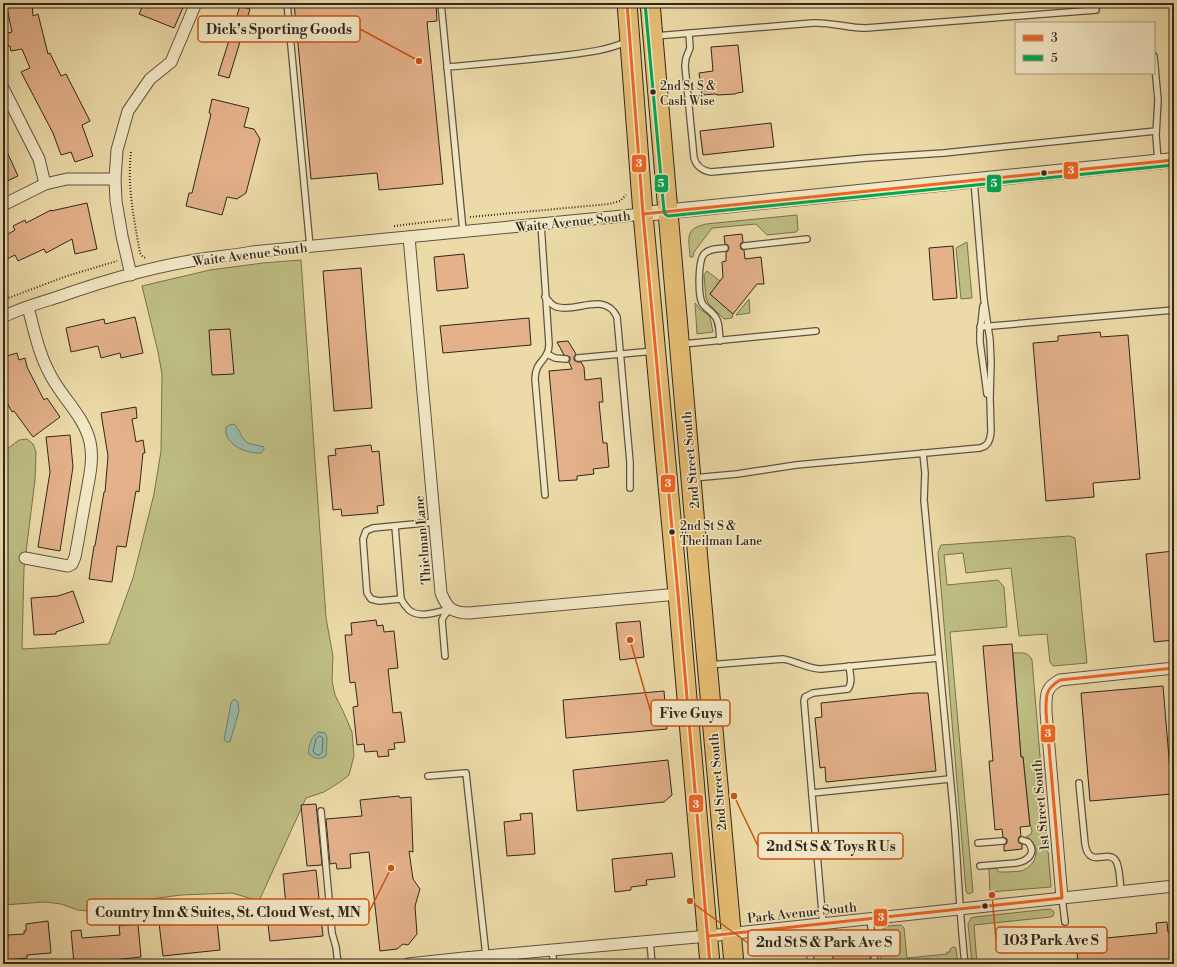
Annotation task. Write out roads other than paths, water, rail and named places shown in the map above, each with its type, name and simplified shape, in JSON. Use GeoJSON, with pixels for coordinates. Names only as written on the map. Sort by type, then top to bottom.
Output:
{"type":"FeatureCollection","features":[{"type":"Feature","properties":{"kind":"highway","name":"2nd Street South"},"geometry":{"type":"LineString","coordinates":[[627,3],[643,214],[710,964]]}},
{"type":"Feature","properties":{"kind":"highway","name":"2nd Street South"},"geometry":{"type":"LineString","coordinates":[[650,3],[734,964]]}},
{"type":"Feature","properties":{"kind":"street"},"geometry":{"type":"LineString","coordinates":[[131,274],[116,201],[115,179],[117,150],[128,111],[150,79],[171,62],[196,3]]}},
{"type":"Feature","properties":{"kind":"street"},"geometry":{"type":"LineString","coordinates":[[3,88],[39,159],[45,184]]}},
{"type":"Feature","properties":{"kind":"street","name":"Waite Avenue South"},"geometry":{"type":"LineString","coordinates":[[3,317],[18,309],[28,307],[88,286],[131,274],[208,258],[1174,160]]}},
{"type":"Feature","properties":{"kind":"street"},"geometry":{"type":"LineString","coordinates":[[3,205],[45,184],[67,179],[115,179]]}},
{"type":"Feature","properties":{"kind":"street","name":"Thielman Lane"},"geometry":{"type":"LineString","coordinates":[[409,237],[441,593],[450,609]]}},
{"type":"Feature","properties":{"kind":"street"},"geometry":{"type":"LineString","coordinates":[[25,558],[68,566],[72,564],[76,557],[91,459],[90,442],[84,425],[74,408],[52,378],[43,361],[28,307]]}},
{"type":"Feature","properties":{"kind":"street"},"geometry":{"type":"LineString","coordinates":[[450,609],[459,613],[468,613],[678,594]]}},
{"type":"Feature","properties":{"kind":"street","name":"1st Street South"},"geometry":{"type":"LineString","coordinates":[[1062,898],[1046,712],[1047,692],[1049,686],[1060,680],[1174,668]]}},
{"type":"Feature","properties":{"kind":"street","name":"Park Avenue South"},"geometry":{"type":"LineString","coordinates":[[408,964],[464,961],[486,956],[514,959],[552,950],[731,934],[1174,886]]}},
{"type":"Feature","properties":{"kind":"lane"},"geometry":{"type":"LineString","coordinates":[[287,3],[310,247]]}},
{"type":"Feature","properties":{"kind":"lane"},"geometry":{"type":"LineString","coordinates":[[441,3],[463,231]]}},
{"type":"Feature","properties":{"kind":"lane"},"geometry":{"type":"LineString","coordinates":[[653,36],[813,22],[866,28],[1096,10]]}},
{"type":"Feature","properties":{"kind":"lane"},"geometry":{"type":"LineString","coordinates":[[690,33],[690,48],[685,66],[694,158],[698,165],[708,172],[866,158],[944,154],[1156,131]]}},
{"type":"Feature","properties":{"kind":"lane"},"geometry":{"type":"LineString","coordinates":[[447,67],[595,51],[610,48],[630,40]]}},
{"type":"Feature","properties":{"kind":"lane"},"geometry":{"type":"LineString","coordinates":[[1155,67],[1158,100],[1156,131],[1158,162]]}},
{"type":"Feature","properties":{"kind":"lane"},"geometry":{"type":"LineString","coordinates":[[974,180],[984,300],[989,326],[991,362],[990,412]]}},
{"type":"Feature","properties":{"kind":"lane"},"geometry":{"type":"LineString","coordinates":[[541,224],[549,351],[536,368],[535,373],[545,495]]}},
{"type":"Feature","properties":{"kind":"lane"},"geometry":{"type":"LineString","coordinates":[[744,246],[808,239]]}},
{"type":"Feature","properties":{"kind":"lane"},"geometry":{"type":"LineString","coordinates":[[720,341],[715,316],[702,303],[699,280],[700,265],[704,254],[711,249],[725,248]]}},
{"type":"Feature","properties":{"kind":"lane"},"geometry":{"type":"LineString","coordinates":[[545,297],[552,305],[562,308],[601,304],[607,305],[612,308],[618,317],[630,462],[630,488]]}},
{"type":"Feature","properties":{"kind":"lane"},"geometry":{"type":"LineString","coordinates":[[691,478],[737,474],[784,466],[980,448],[985,446],[990,438],[992,424],[982,358],[980,333],[984,300]]}},
{"type":"Feature","properties":{"kind":"lane"},"geometry":{"type":"LineString","coordinates":[[980,327],[1174,310]]}},
{"type":"Feature","properties":{"kind":"lane"},"geometry":{"type":"LineString","coordinates":[[680,345],[816,331]]}},
{"type":"Feature","properties":{"kind":"lane"},"geometry":{"type":"LineString","coordinates":[[578,358],[656,351]]}},
{"type":"Feature","properties":{"kind":"lane"},"geometry":{"type":"LineString","coordinates":[[547,354],[555,358],[566,358]]}},
{"type":"Feature","properties":{"kind":"lane"},"geometry":{"type":"LineString","coordinates":[[923,453],[925,473],[924,500],[958,865],[965,964]]}},
{"type":"Feature","properties":{"kind":"lane"},"geometry":{"type":"LineString","coordinates":[[401,599],[379,601],[371,599],[368,593],[363,539],[366,531],[373,528],[435,522]]}},
{"type":"Feature","properties":{"kind":"lane"},"geometry":{"type":"LineString","coordinates":[[395,526],[401,599],[408,609],[416,614],[428,614],[450,609]]}},
{"type":"Feature","properties":{"kind":"lane"},"geometry":{"type":"LineString","coordinates":[[445,656],[442,620],[450,609]]}},
{"type":"Feature","properties":{"kind":"lane"},"geometry":{"type":"LineString","coordinates":[[707,666],[783,659],[815,669],[938,658]]}},
{"type":"Feature","properties":{"kind":"lane"},"geometry":{"type":"LineString","coordinates":[[823,924],[804,706],[805,697],[813,693],[848,689],[851,680],[849,666]]}},
{"type":"Feature","properties":{"kind":"lane"},"geometry":{"type":"LineString","coordinates":[[428,776],[466,773],[486,956]]}},
{"type":"Feature","properties":{"kind":"lane"},"geometry":{"type":"LineString","coordinates":[[812,793],[950,779]]}},
{"type":"Feature","properties":{"kind":"lane"},"geometry":{"type":"LineString","coordinates":[[1079,784],[1087,853],[1095,858],[1112,857],[1115,859],[1118,868],[1121,892]]}},
{"type":"Feature","properties":{"kind":"lane"},"geometry":{"type":"LineString","coordinates":[[321,811],[332,933],[336,947],[338,964]]}},
{"type":"Feature","properties":{"kind":"lane"},"geometry":{"type":"LineString","coordinates":[[980,866],[1022,862],[1027,859],[1030,855],[1031,848],[1028,842],[1022,840]]}},
{"type":"Feature","properties":{"kind":"lane"},"geometry":{"type":"LineString","coordinates":[[978,843],[1003,841]]}},
{"type":"Feature","properties":{"kind":"lane"},"geometry":{"type":"LineString","coordinates":[[1062,898],[1065,922]]}},
{"type":"Feature","properties":{"kind":"lane"},"geometry":{"type":"LineString","coordinates":[[870,919],[875,964]]}},
{"type":"Feature","properties":{"kind":"lane"},"geometry":{"type":"LineString","coordinates":[[807,926],[811,964]]}},
{"type":"Feature","properties":{"kind":"lane"},"geometry":{"type":"LineString","coordinates":[[650,941],[652,964]]}},
{"type":"Feature","properties":{"kind":"lane"},"geometry":{"type":"LineString","coordinates":[[552,950],[554,964]]}},
{"type":"Feature","properties":{"kind":"water"},"geometry":{"type":"Polygon","coordinates":[[[234,424],[246,441],[250,444],[264,447],[264,450],[261,453],[249,452],[232,443],[226,433],[226,427],[234,424]]]}},
{"type":"Feature","properties":{"kind":"water"},"geometry":{"type":"Polygon","coordinates":[[[234,699],[238,702],[239,711],[230,742],[227,742],[224,740],[231,703],[234,699]]]}},
{"type":"Feature","properties":{"kind":"water"},"geometry":{"type":"Polygon","coordinates":[[[319,732],[325,733],[327,737],[326,756],[314,758],[308,753],[312,739],[319,732]]]}},
{"type":"Feature","properties":{"kind":"place","name":"Dick's Sporting Goods"},"geometry":{"type":"Point","coordinates":[419,61]}},
{"type":"Feature","properties":{"kind":"place","name":"2nd St S & Cash Wise"},"geometry":{"type":"Point","coordinates":[653,92]}},
{"type":"Feature","properties":{"kind":"place","name":"2nd St S & Theilman Lane"},"geometry":{"type":"Point","coordinates":[672,532]}},
{"type":"Feature","properties":{"kind":"place","name":"Five Guys"},"geometry":{"type":"Point","coordinates":[630,640]}},
{"type":"Feature","properties":{"kind":"place","name":"2nd St S & Toys R Us"},"geometry":{"type":"Point","coordinates":[734,796]}},
{"type":"Feature","properties":{"kind":"place","name":"Country Inn & Suites, St. Cloud West, MN"},"geometry":{"type":"Point","coordinates":[391,868]}},
{"type":"Feature","properties":{"kind":"place","name":"103 Park Ave S"},"geometry":{"type":"Point","coordinates":[992,895]}},
{"type":"Feature","properties":{"kind":"place","name":"2nd St S & Park Ave S"},"geometry":{"type":"Point","coordinates":[690,901]}}]}
